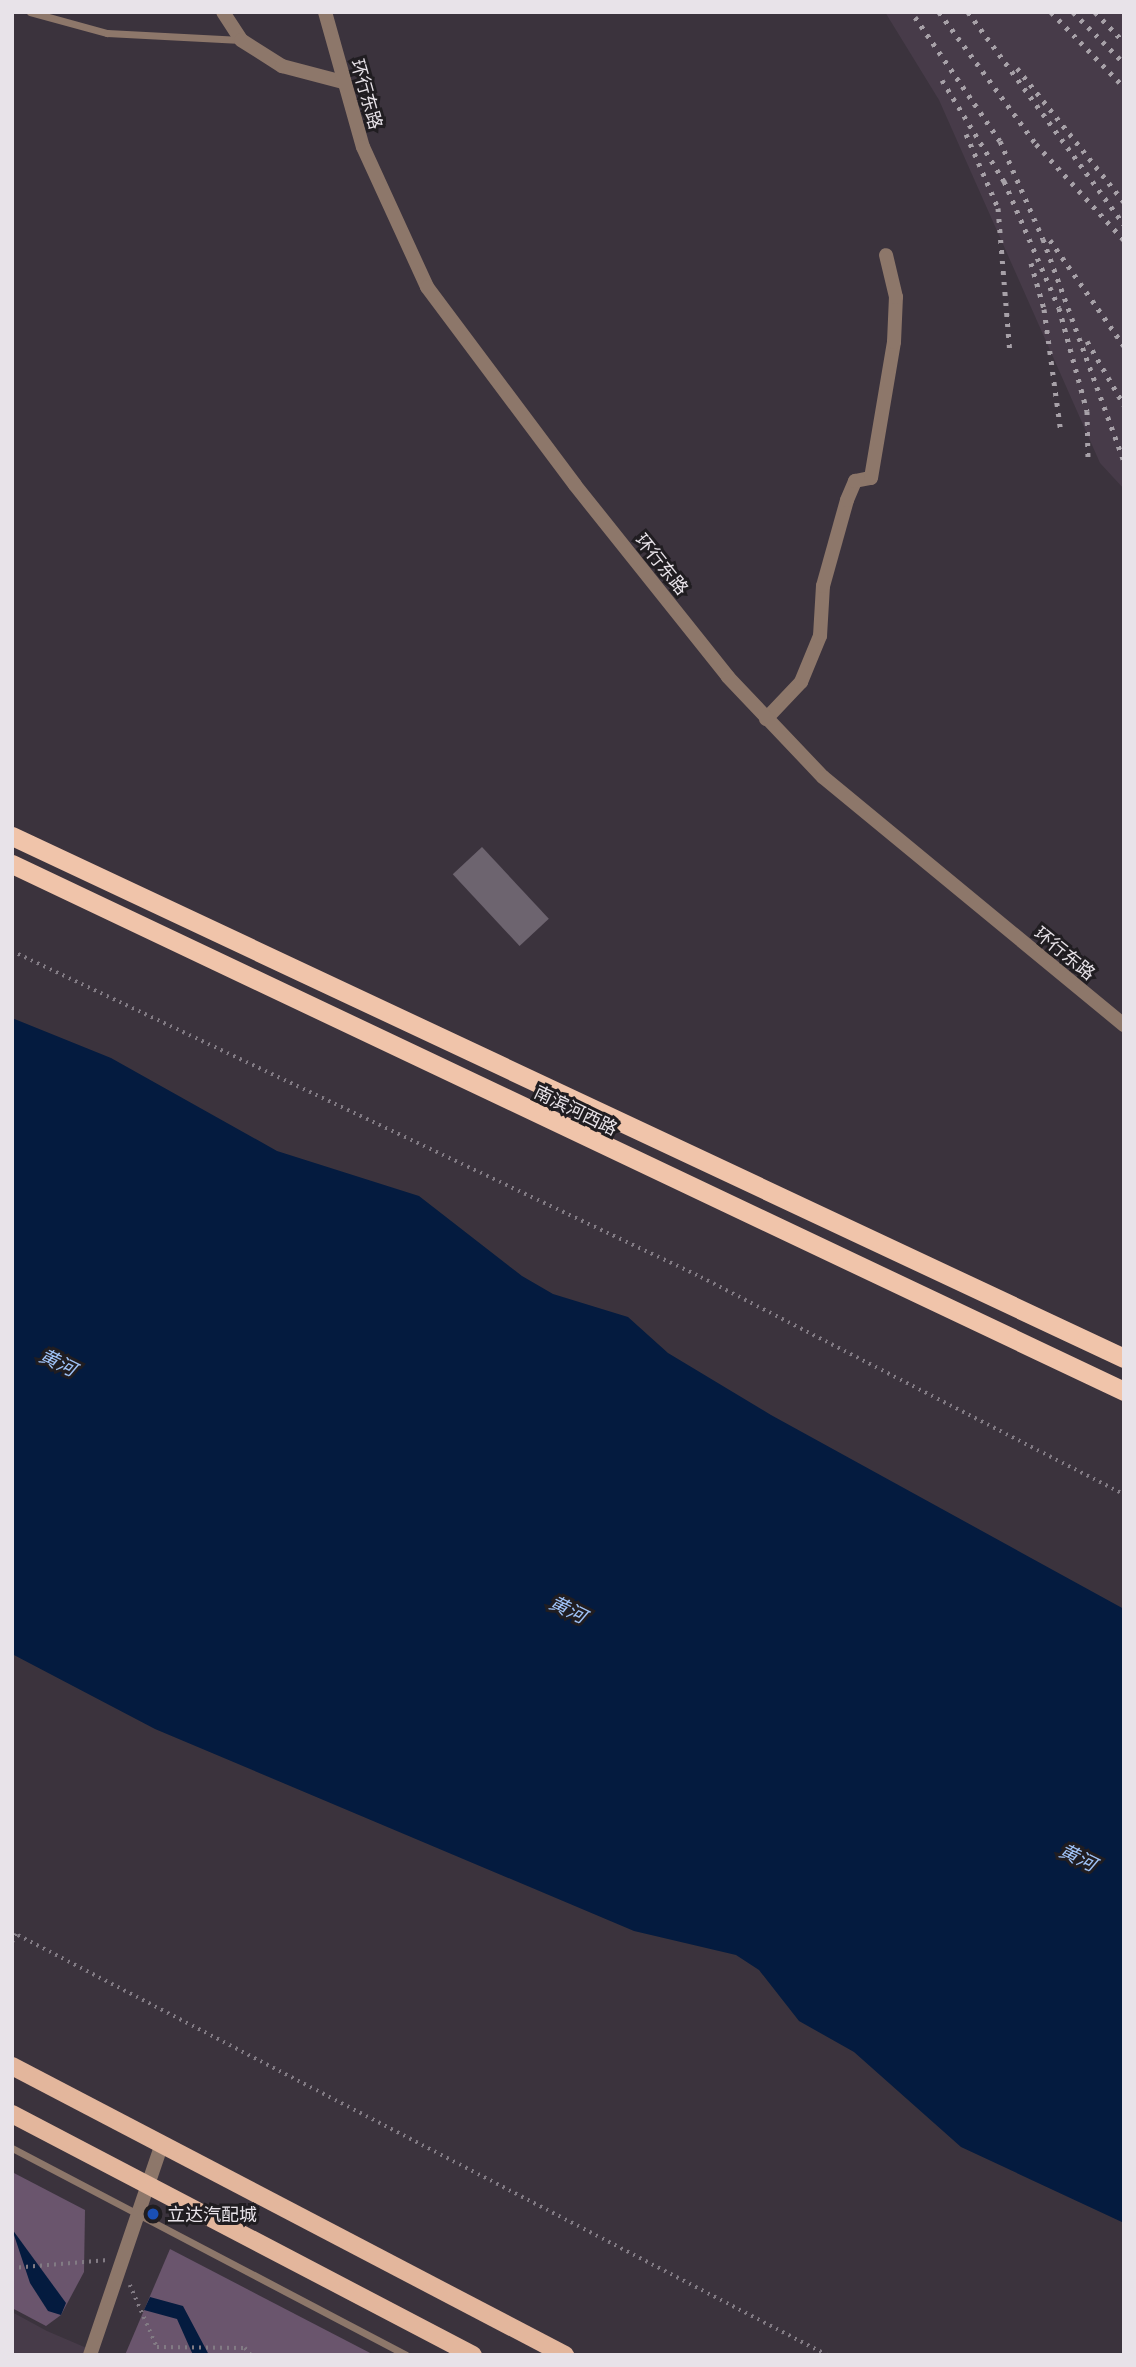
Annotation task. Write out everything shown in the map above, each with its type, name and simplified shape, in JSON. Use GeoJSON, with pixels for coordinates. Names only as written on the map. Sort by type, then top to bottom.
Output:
{"type":"FeatureCollection","features":[{"type":"Feature","properties":{"kind":"highway","name":"南滨河西路"},"geometry":{"type":"LineString","coordinates":[[12,836],[1124,1358]]}},
{"type":"Feature","properties":{"kind":"highway","name":"南滨河西路"},"geometry":{"type":"LineString","coordinates":[[12,864],[1124,1391]]}},
{"type":"Feature","properties":{"kind":"main road"},"geometry":{"type":"LineString","coordinates":[[12,2066],[565,2355]]}},
{"type":"Feature","properties":{"kind":"main road"},"geometry":{"type":"LineString","coordinates":[[12,2114],[473,2355]]}},
{"type":"Feature","properties":{"kind":"street"},"geometry":{"type":"LineString","coordinates":[[223,12],[241,40],[282,66],[343,82]]}},
{"type":"Feature","properties":{"kind":"street","name":"环行东路"},"geometry":{"type":"LineString","coordinates":[[325,12],[343,82],[399,235],[449,321],[766,719],[893,840],[1124,1025]]}},
{"type":"Feature","properties":{"kind":"street"},"geometry":{"type":"LineString","coordinates":[[766,719],[801,682],[820,636],[823,586],[847,500],[855,481],[872,478],[894,342],[896,297],[886,255]]}},
{"type":"Feature","properties":{"kind":"street"},"geometry":{"type":"LineString","coordinates":[[90,2355],[162,2143]]}},
{"type":"Feature","properties":{"kind":"lane"},"geometry":{"type":"LineString","coordinates":[[30,12],[107,33],[241,40]]}},
{"type":"Feature","properties":{"kind":"lane"},"geometry":{"type":"LineString","coordinates":[[12,2148],[406,2355]]}},
{"type":"Feature","properties":{"kind":"path"},"geometry":{"type":"LineString","coordinates":[[12,951],[701,1278],[1124,1494]]}},
{"type":"Feature","properties":{"kind":"path"},"geometry":{"type":"LineString","coordinates":[[12,1942],[14,1933],[827,2355]]}},
{"type":"Feature","properties":{"kind":"path"},"geometry":{"type":"LineString","coordinates":[[12,2268],[54,2264]]}},
{"type":"Feature","properties":{"kind":"path"},"geometry":{"type":"LineString","coordinates":[[143,2314],[157,2347],[245,2348],[251,2355]]}},
{"type":"Feature","properties":{"kind":"shaded area"},"geometry":{"type":"Polygon","coordinates":[[[885,12],[1124,12],[1124,489],[1100,463],[939,100],[885,12]]]}},
{"type":"Feature","properties":{"kind":"shaded area"},"geometry":{"type":"Polygon","coordinates":[[[12,2172],[85,2210],[84,2272],[61,2315],[46,2326],[12,2308],[12,2172]]]}},
{"type":"Feature","properties":{"kind":"shaded area"},"geometry":{"type":"Polygon","coordinates":[[[170,2249],[374,2355],[125,2355],[170,2249]]]}},
{"type":"Feature","properties":{"kind":"shaded area"},"geometry":{"type":"Polygon","coordinates":[[[12,2312],[47,2331],[103,2355],[12,2355],[12,2312]]]}},
{"type":"Feature","properties":{"kind":"water","name":"黄河"},"geometry":{"type":"Polygon","coordinates":[[[12,1018],[111,1058],[277,1151],[419,1196],[522,1276],[553,1294],[628,1317],[668,1353],[771,1415],[1124,1609],[1124,2223],[961,2147],[854,2052],[799,2021],[759,1970],[736,1955],[634,1931],[155,1729],[12,1654],[12,1018]]]}},
{"type":"Feature","properties":{"kind":"water"},"geometry":{"type":"Polygon","coordinates":[[[12,2229],[66,2303],[61,2315],[48,2311],[30,2283],[12,2229]]]}},
{"type":"Feature","properties":{"kind":"water"},"geometry":{"type":"Polygon","coordinates":[[[150,2297],[183,2306],[209,2355],[193,2355],[177,2319],[144,2310],[150,2297]]]}},
{"type":"Feature","properties":{"kind":"building"},"geometry":{"type":"Polygon","coordinates":[[[482,847],[549,919],[520,946],[453,874],[482,847]]]}},
{"type":"Feature","properties":{"kind":"railway"},"geometry":{"type":"LineString","coordinates":[[939,12],[1036,144],[1124,240]]}},
{"type":"Feature","properties":{"kind":"railway"},"geometry":{"type":"LineString","coordinates":[[968,12],[1124,224]]}},
{"type":"Feature","properties":{"kind":"railway"},"geometry":{"type":"LineString","coordinates":[[1051,12],[1124,87]]}},
{"type":"Feature","properties":{"kind":"railway"},"geometry":{"type":"LineString","coordinates":[[1073,12],[1124,63]]}},
{"type":"Feature","properties":{"kind":"railway"},"geometry":{"type":"LineString","coordinates":[[1095,12],[1124,42]]}},
{"type":"Feature","properties":{"kind":"railway"},"geometry":{"type":"LineString","coordinates":[[915,17],[1000,141],[1043,239],[1124,461]]}},
{"type":"Feature","properties":{"kind":"railway"},"geometry":{"type":"LineString","coordinates":[[1017,68],[1124,202]]}},
{"type":"Feature","properties":{"kind":"railway"},"geometry":{"type":"LineString","coordinates":[[942,80],[1004,181],[1059,308],[1087,411],[1088,458]]}},
{"type":"Feature","properties":{"kind":"railway"},"geometry":{"type":"LineString","coordinates":[[966,134],[998,208],[1010,354]]}},
{"type":"Feature","properties":{"kind":"railway"},"geometry":{"type":"LineString","coordinates":[[1050,240],[1124,346]]}},
{"type":"Feature","properties":{"kind":"railway"},"geometry":{"type":"LineString","coordinates":[[1031,263],[1044,309],[1061,433]]}},
{"type":"Feature","properties":{"kind":"railway"},"geometry":{"type":"LineString","coordinates":[[1087,341],[1124,405]]}},
{"type":"Feature","properties":{"kind":"place","name":"立达汽配城"},"geometry":{"type":"Point","coordinates":[153,2214]}}]}
